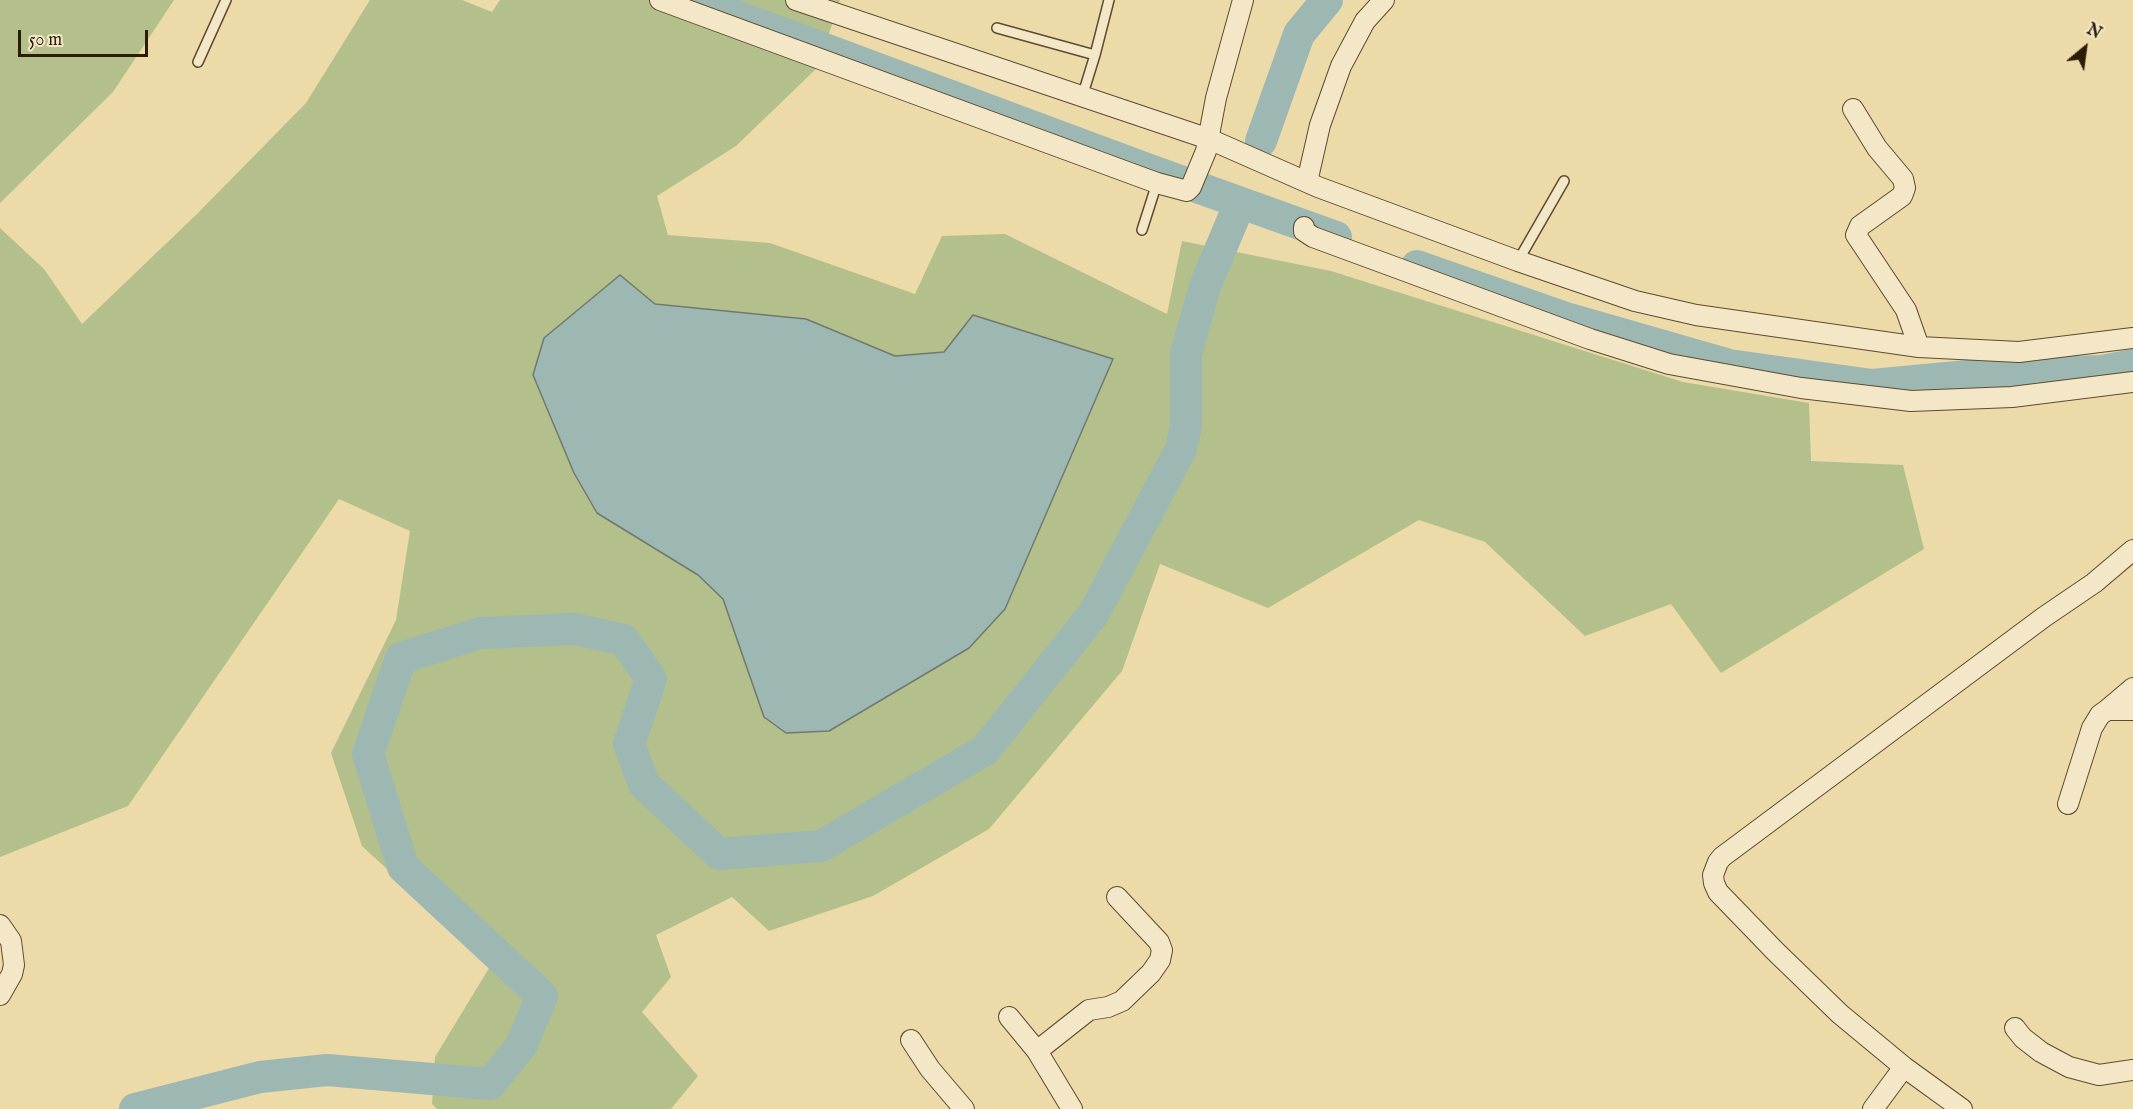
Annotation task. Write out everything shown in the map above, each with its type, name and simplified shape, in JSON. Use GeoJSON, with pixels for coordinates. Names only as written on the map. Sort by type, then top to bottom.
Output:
{"type":"FeatureCollection","features":[{"type":"Feature","properties":{"kind":"street"},"geometry":{"type":"LineString","coordinates":[[660,0],[1181,191],[1187,191],[1191,187],[1213,145],[1216,98],[1243,0]]}},
{"type":"Feature","properties":{"kind":"street"},"geometry":{"type":"LineString","coordinates":[[796,0],[1082,97],[1518,261],[1635,301],[1696,315],[1808,333],[1875,339],[1920,347],[2019,352],[2133,338]]}},
{"type":"Feature","properties":{"kind":"street"},"geometry":{"type":"LineString","coordinates":[[1300,179],[1341,66],[1365,21],[1384,0]]}},
{"type":"Feature","properties":{"kind":"street"},"geometry":{"type":"LineString","coordinates":[[1854,109],[1877,148],[1903,179],[1905,188],[1902,196],[1860,226],[1856,235],[1906,310],[1920,347]]}},
{"type":"Feature","properties":{"kind":"street"},"geometry":{"type":"LineString","coordinates":[[1304,227],[1304,231],[1312,237],[1590,339],[1669,364],[1801,388],[1911,401],[2012,398],[2133,382]]}},
{"type":"Feature","properties":{"kind":"street"},"geometry":{"type":"LineString","coordinates":[[1962,1109],[1904,1067],[1840,1014],[1718,892],[1713,875],[1722,857],[2025,631],[2094,583],[2133,550]]}},
{"type":"Feature","properties":{"kind":"street"},"geometry":{"type":"LineString","coordinates":[[2068,804],[2092,728],[2100,715],[2133,688]]}},
{"type":"Feature","properties":{"kind":"street"},"geometry":{"type":"LineString","coordinates":[[2107,710],[2133,710]]}},
{"type":"Feature","properties":{"kind":"street"},"geometry":{"type":"LineString","coordinates":[[1037,1051],[1089,1010],[1108,1007],[1122,1001],[1151,973],[1160,960],[1162,950],[1159,942],[1117,897]]}},
{"type":"Feature","properties":{"kind":"street"},"geometry":{"type":"LineString","coordinates":[[0,925],[10,941],[14,965],[12,974],[0,995]]}},
{"type":"Feature","properties":{"kind":"street"},"geometry":{"type":"LineString","coordinates":[[1009,1017],[1037,1051],[1072,1109]]}},
{"type":"Feature","properties":{"kind":"street"},"geometry":{"type":"LineString","coordinates":[[2014,1028],[2041,1052],[2069,1067],[2099,1075],[2133,1070]]}},
{"type":"Feature","properties":{"kind":"street"},"geometry":{"type":"LineString","coordinates":[[911,1040],[930,1069],[964,1109]]}},
{"type":"Feature","properties":{"kind":"street"},"geometry":{"type":"LineString","coordinates":[[1873,1109],[1904,1067]]}},
{"type":"Feature","properties":{"kind":"lane"},"geometry":{"type":"LineString","coordinates":[[198,62],[226,0]]}},
{"type":"Feature","properties":{"kind":"lane"},"geometry":{"type":"LineString","coordinates":[[1082,97],[1109,0]]}},
{"type":"Feature","properties":{"kind":"lane"},"geometry":{"type":"LineString","coordinates":[[998,28],[1095,55]]}},
{"type":"Feature","properties":{"kind":"lane"},"geometry":{"type":"LineString","coordinates":[[1518,261],[1564,181]]}},
{"type":"Feature","properties":{"kind":"lane"},"geometry":{"type":"LineString","coordinates":[[1142,230],[1157,183]]}},
{"type":"Feature","properties":{"kind":"green space"},"geometry":{"type":"Polygon","coordinates":[[[0,0],[174,0],[113,92],[0,203],[0,0]]]}},
{"type":"Feature","properties":{"kind":"green space"},"geometry":{"type":"Polygon","coordinates":[[[370,0],[462,0],[492,12],[500,0],[840,0],[818,67],[736,146],[657,196],[668,235],[770,243],[915,294],[942,236],[1005,234],[1167,314],[1182,241],[1331,271],[1683,382],[1809,403],[1811,461],[1903,465],[1924,549],[1721,673],[1671,604],[1585,636],[1485,542],[1419,520],[1268,608],[1160,564],[1122,671],[989,829],[873,896],[769,931],[732,897],[656,935],[671,977],[642,1012],[698,1076],[671,1109],[437,1109],[432,1104],[435,1057],[491,965],[362,846],[331,753],[396,620],[410,531],[339,499],[128,806],[0,857],[0,228],[44,269],[82,324],[197,214],[306,103],[370,0]]]}},
{"type":"Feature","properties":{"kind":"water"},"geometry":{"type":"Polygon","coordinates":[[[620,275],[655,304],[806,319],[895,356],[944,352],[973,315],[1113,359],[1005,609],[969,648],[829,731],[786,733],[764,717],[723,599],[698,575],[597,513],[574,473],[533,375],[544,338],[620,275]]]}},
{"type":"Feature","properties":{"kind":"waterway"},"geometry":{"type":"LineString","coordinates":[[693,0],[1336,237]]}},
{"type":"Feature","properties":{"kind":"waterway"},"geometry":{"type":"LineString","coordinates":[[1261,141],[1299,34],[1327,0]]}},
{"type":"Feature","properties":{"kind":"waterway"},"geometry":{"type":"LineString","coordinates":[[135,1109],[260,1077],[327,1070],[490,1084],[521,1046],[542,996],[403,867],[368,754],[401,658],[480,633],[575,629],[624,640],[651,679],[629,744],[644,784],[719,854],[821,846],[985,750],[1094,613],[1181,449],[1186,426],[1186,354],[1205,286],[1234,217]]}},
{"type":"Feature","properties":{"kind":"waterway"},"geometry":{"type":"LineString","coordinates":[[1417,266],[1569,319],[1729,365],[1872,385],[1978,375],[2102,371],[2133,365]]}}]}
